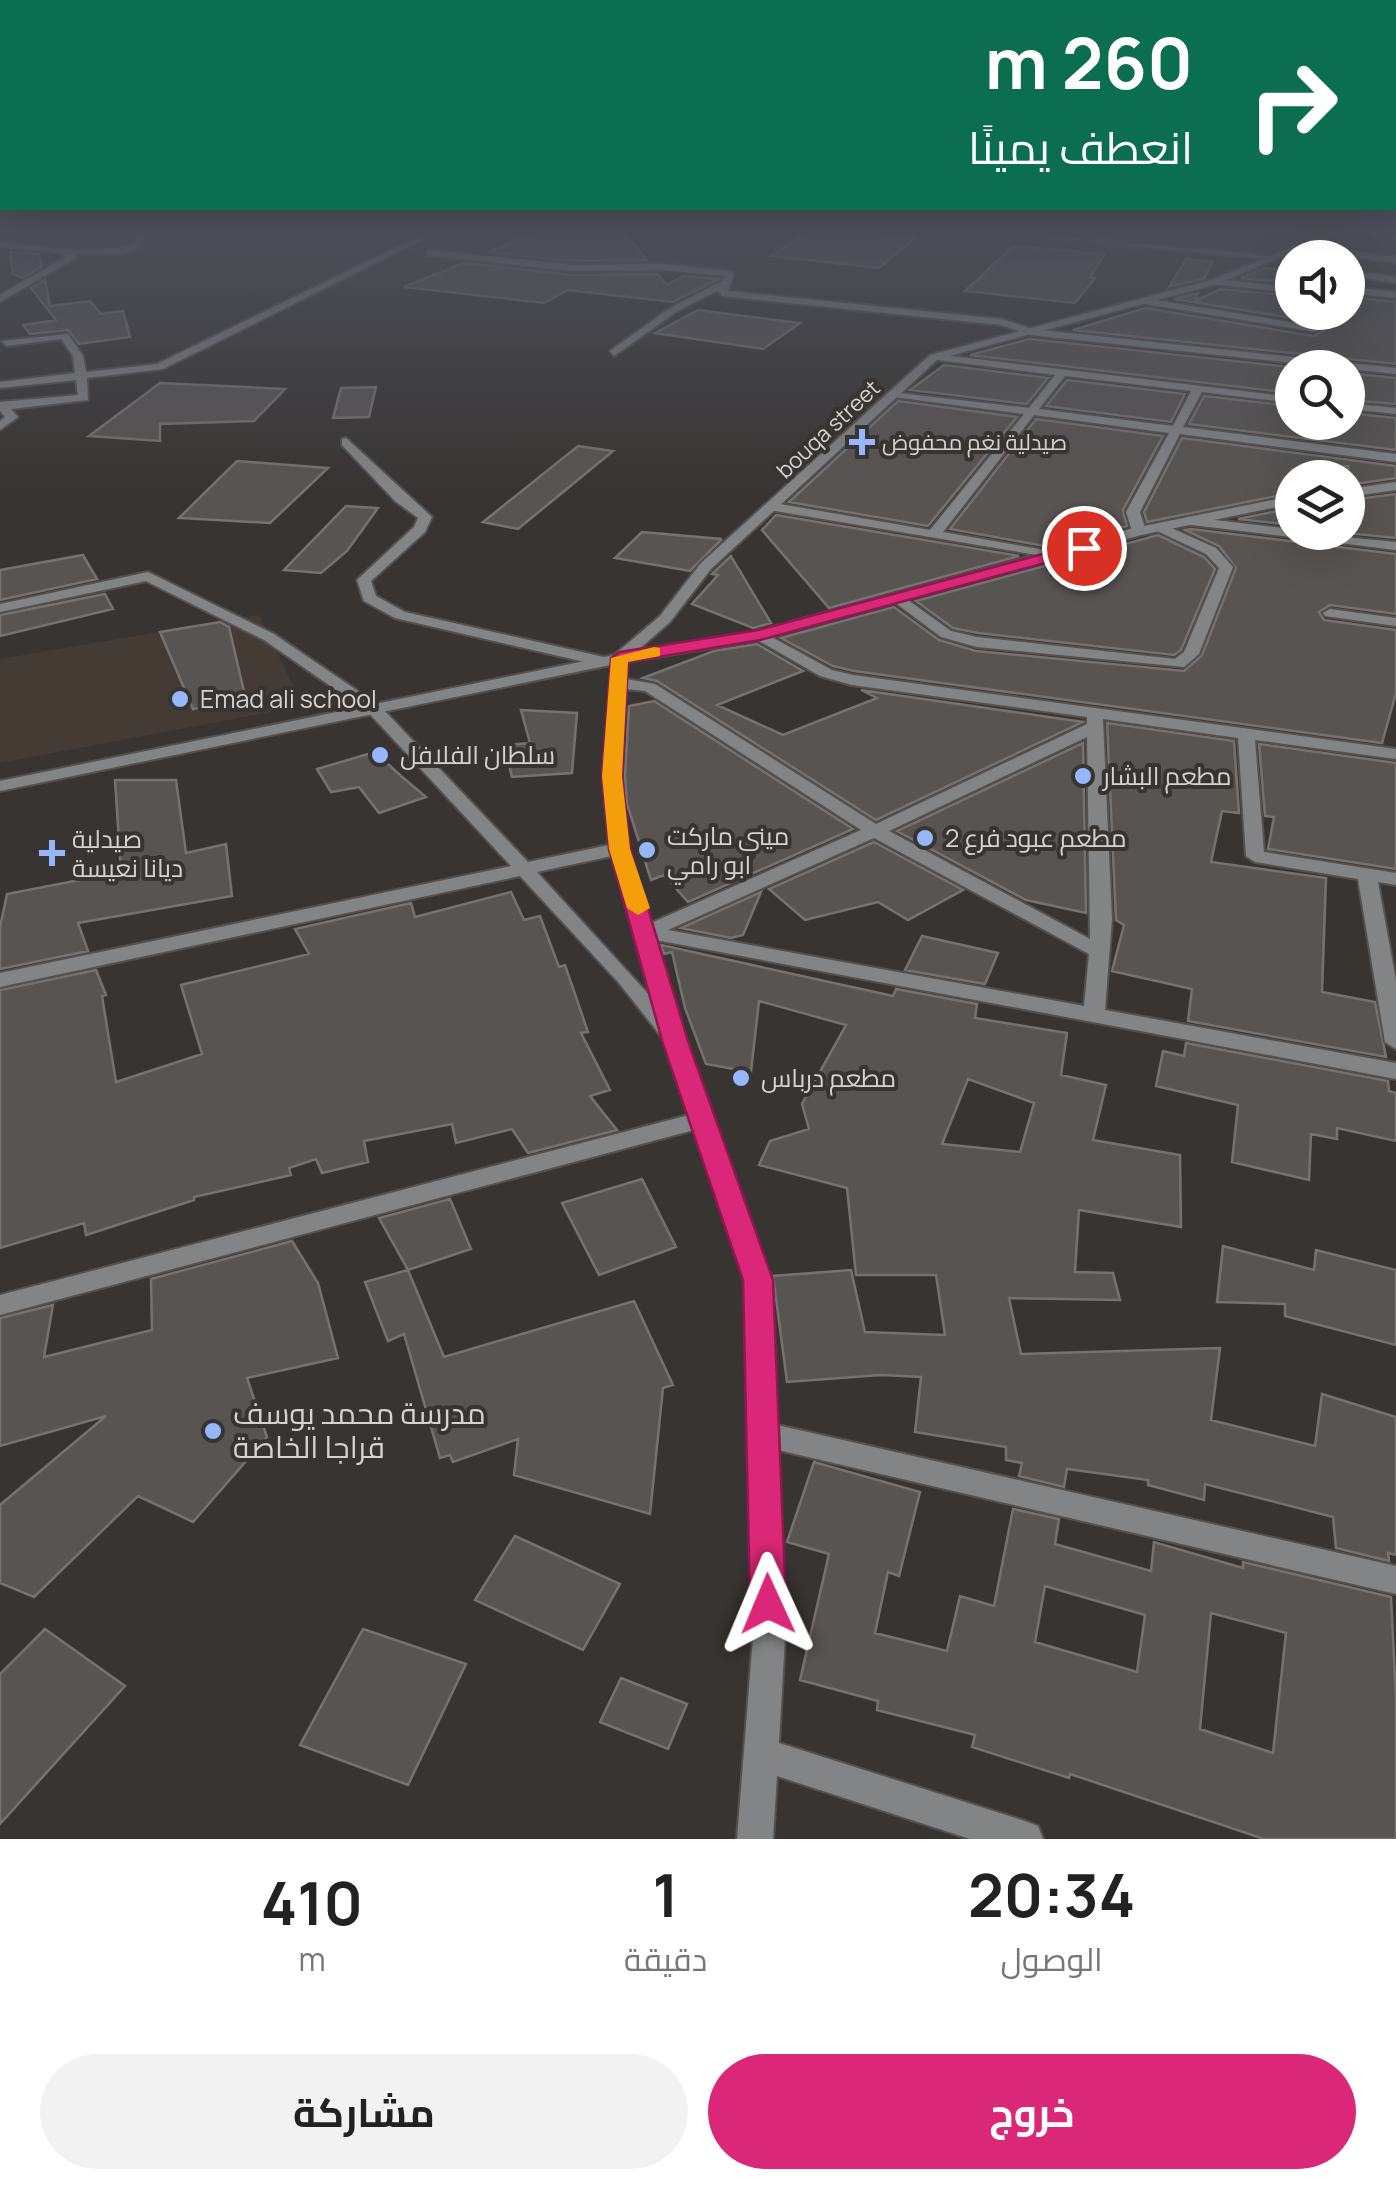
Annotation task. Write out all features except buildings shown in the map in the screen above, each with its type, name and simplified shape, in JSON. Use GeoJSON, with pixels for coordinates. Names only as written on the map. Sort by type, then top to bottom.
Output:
{"type":"FeatureCollection","features":[{"type":"Feature","properties":{"kind":"street"},"geometry":{"type":"LineString","coordinates":[[0,385],[160,367],[260,318]]}},
{"type":"Feature","properties":{"kind":"street"},"geometry":{"type":"LineString","coordinates":[[614,353],[662,318]]}},
{"type":"Feature","properties":{"kind":"street"},"geometry":{"type":"LineString","coordinates":[[962,318],[1002,322],[1030,332],[1396,371]]}},
{"type":"Feature","properties":{"kind":"street","name":"bouqa street"},"geometry":{"type":"LineString","coordinates":[[613,668],[666,620],[706,566],[934,357],[1082,318]]}},
{"type":"Feature","properties":{"kind":"street"},"geometry":{"type":"LineString","coordinates":[[0,427],[4,412],[84,398],[78,356],[64,336],[2,343]]}},
{"type":"Feature","properties":{"kind":"street"},"geometry":{"type":"LineString","coordinates":[[934,357],[1275,398]]}},
{"type":"Feature","properties":{"kind":"street"},"geometry":{"type":"LineString","coordinates":[[936,534],[1062,372]]}},
{"type":"Feature","properties":{"kind":"street"},"geometry":{"type":"LineString","coordinates":[[1138,531],[1133,512],[1198,389]]}},
{"type":"Feature","properties":{"kind":"street"},"geometry":{"type":"LineString","coordinates":[[894,394],[1396,458]]}},
{"type":"Feature","properties":{"kind":"street"},"geometry":{"type":"LineString","coordinates":[[1365,408],[1396,411]]}},
{"type":"Feature","properties":{"kind":"street"},"geometry":{"type":"LineString","coordinates":[[346,442],[400,498],[425,517],[420,529],[364,580],[369,598],[400,615],[613,668],[875,831],[1100,952]]}},
{"type":"Feature","properties":{"kind":"street"},"geometry":{"type":"LineString","coordinates":[[1365,491],[1396,486]]}},
{"type":"Feature","properties":{"kind":"street"},"geometry":{"type":"LineString","coordinates":[[0,786],[374,709],[613,668],[760,635],[1138,531],[1275,503]]}},
{"type":"Feature","properties":{"kind":"street"},"geometry":{"type":"LineString","coordinates":[[774,507],[1056,556]]}},
{"type":"Feature","properties":{"kind":"street"},"geometry":{"type":"LineString","coordinates":[[1189,521],[1396,546]]}},
{"type":"Feature","properties":{"kind":"street"},"geometry":{"type":"LineString","coordinates":[[896,598],[946,634],[977,642],[1178,664],[1191,654],[1226,568],[1210,551],[1160,527]]}},
{"type":"Feature","properties":{"kind":"street"},"geometry":{"type":"LineString","coordinates":[[0,608],[148,576],[269,636],[374,709],[626,978],[676,1044]]}},
{"type":"Feature","properties":{"kind":"street"},"geometry":{"type":"LineString","coordinates":[[1330,614],[1396,622]]}},
{"type":"Feature","properties":{"kind":"street"},"geometry":{"type":"LineString","coordinates":[[760,635],[826,673],[852,680],[1096,719],[1396,754]]}},
{"type":"Feature","properties":{"kind":"street"},"geometry":{"type":"LineString","coordinates":[[613,668],[612,776],[619,849],[676,1044],[758,1280],[766,1434],[769,1637],[756,1839]]}},
{"type":"Feature","properties":{"kind":"street"},"geometry":{"type":"LineString","coordinates":[[646,932],[875,831],[1096,719]]}},
{"type":"Feature","properties":{"kind":"street"},"geometry":{"type":"LineString","coordinates":[[1094,1015],[1100,952],[1096,719]]}},
{"type":"Feature","properties":{"kind":"street"},"geometry":{"type":"LineString","coordinates":[[1246,734],[1255,856],[1396,879]]}},
{"type":"Feature","properties":{"kind":"street"},"geometry":{"type":"LineString","coordinates":[[0,980],[619,849]]}},
{"type":"Feature","properties":{"kind":"street"},"geometry":{"type":"LineString","coordinates":[[1367,876],[1390,975],[1396,1042]]}},
{"type":"Feature","properties":{"kind":"street"},"geometry":{"type":"LineString","coordinates":[[646,932],[1396,1071]]}},
{"type":"Feature","properties":{"kind":"street"},"geometry":{"type":"LineString","coordinates":[[0,1306],[702,1120]]}},
{"type":"Feature","properties":{"kind":"street"},"geometry":{"type":"LineString","coordinates":[[766,1434],[1396,1580]]}},
{"type":"Feature","properties":{"kind":"street"},"geometry":{"type":"LineString","coordinates":[[761,1754],[1025,1839]]}},
{"type":"Feature","properties":{"kind":"shaded area"},"geometry":{"type":"Polygon","coordinates":[[[259,615],[303,706],[0,763],[0,659],[259,615]]]}},
{"type":"Feature","properties":{"kind":"slow traffic"},"geometry":{"type":"LineString","coordinates":[[638,908],[619,849],[612,776],[620,658],[654,652]]}},
{"type":"Feature","properties":{"kind":"place","name":"صيدلية نغم محفوض"},"geometry":{"type":"Point","coordinates":[862,442]}},
{"type":"Feature","properties":{"kind":"place","name":"Emad ali school"},"geometry":{"type":"Point","coordinates":[180,699]}},
{"type":"Feature","properties":{"kind":"place","name":"سلطان الفلافل"},"geometry":{"type":"Point","coordinates":[380,755]}},
{"type":"Feature","properties":{"kind":"place","name":"مطعم البشار"},"geometry":{"type":"Point","coordinates":[1083,776]}},
{"type":"Feature","properties":{"kind":"place","name":"مطعم عبود فرع 2"},"geometry":{"type":"Point","coordinates":[925,838]}},
{"type":"Feature","properties":{"kind":"place","name":"ميني ماركت ابو رامي"},"geometry":{"type":"Point","coordinates":[647,850]}},
{"type":"Feature","properties":{"kind":"place","name":"صيدلية ديانا نعيسة"},"geometry":{"type":"Point","coordinates":[52,853]}},
{"type":"Feature","properties":{"kind":"place","name":"مطعم درباس"},"geometry":{"type":"Point","coordinates":[741,1078]}},
{"type":"Feature","properties":{"kind":"place","name":"مدرسة محمد يوسف قراجا الخاصة"},"geometry":{"type":"Point","coordinates":[213,1431]}},
{"type":"Feature","properties":{"kind":"route"},"geometry":{"type":"LineString","coordinates":[[768,1604],[766,1434],[758,1280],[676,1044],[619,849],[612,776],[620,658],[760,635],[1084,548]]}}]}
